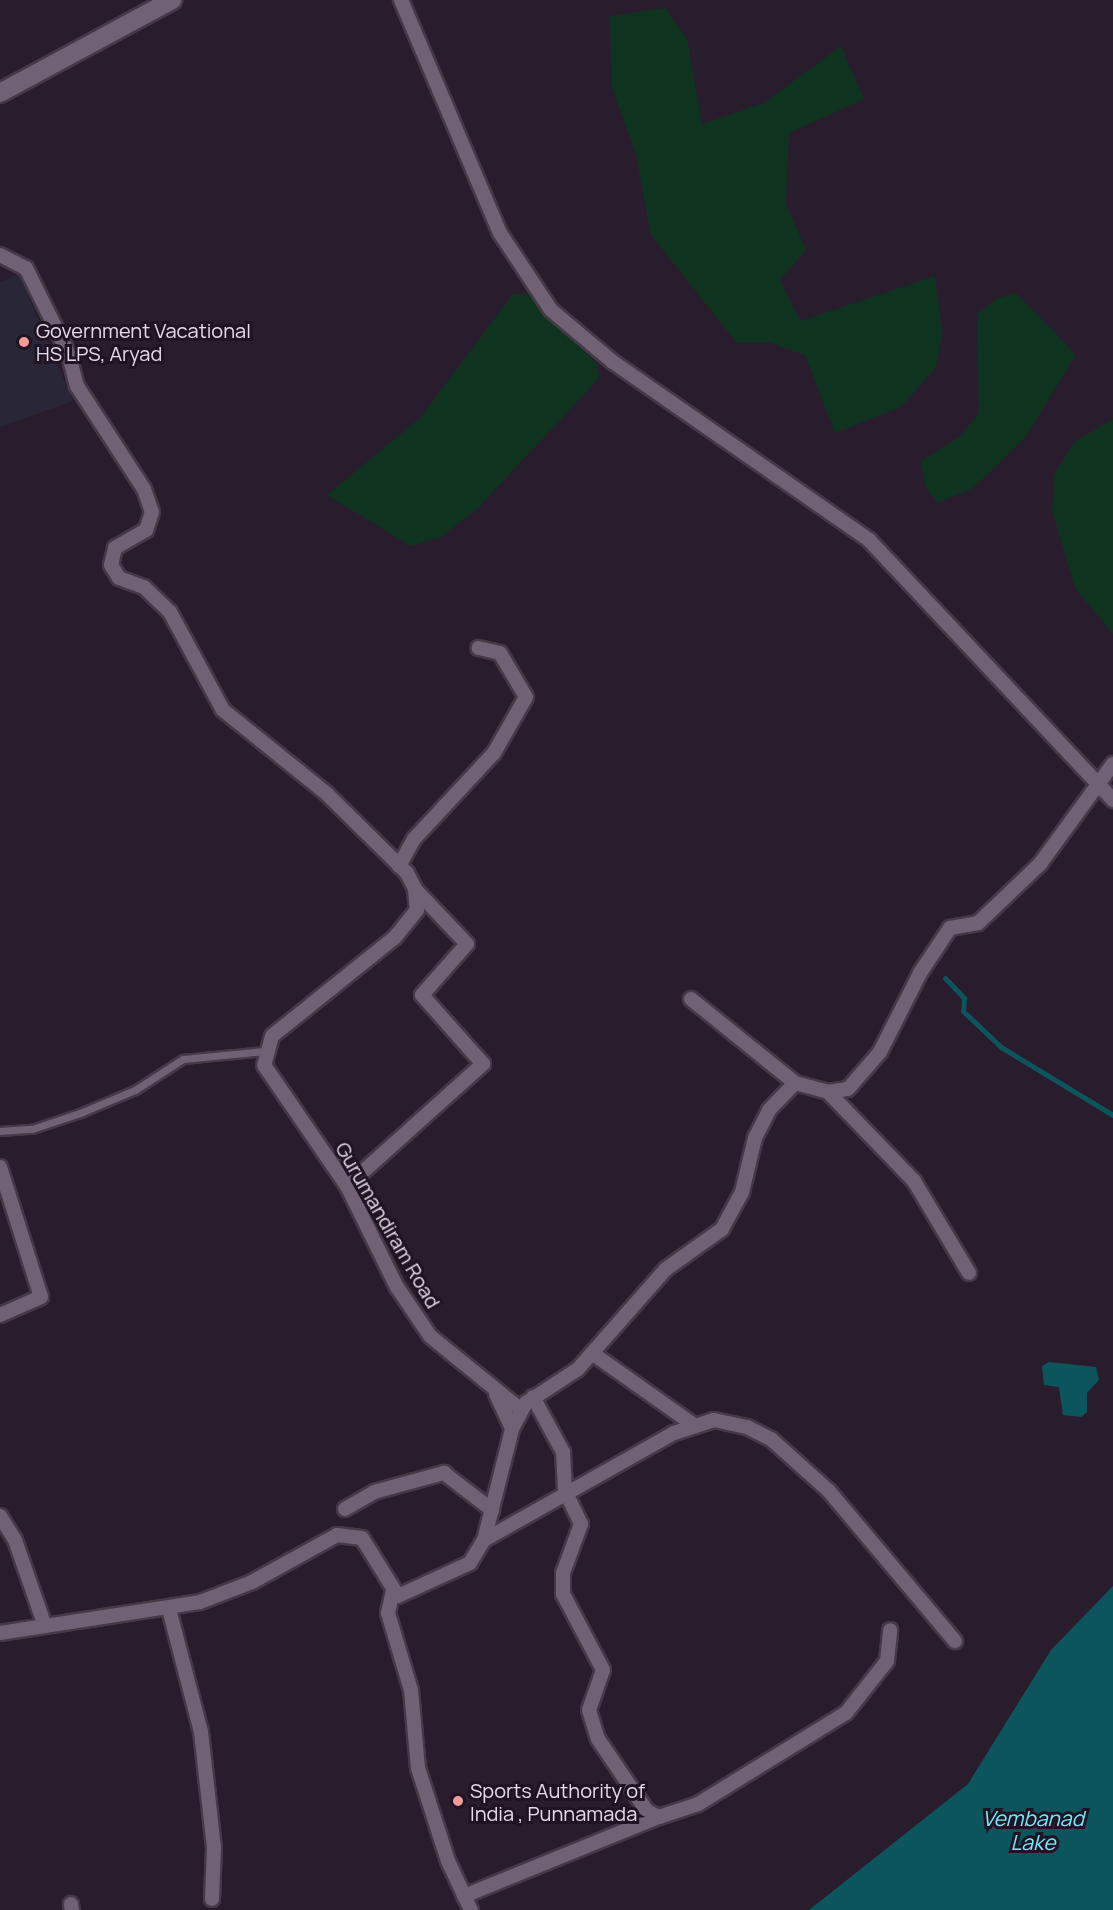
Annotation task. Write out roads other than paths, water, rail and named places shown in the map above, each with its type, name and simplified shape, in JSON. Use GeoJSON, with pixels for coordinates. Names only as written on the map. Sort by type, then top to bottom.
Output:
{"type":"FeatureCollection","features":[{"type":"Feature","properties":{"kind":"main road"},"geometry":{"type":"LineString","coordinates":[[0,93],[172,0]]}},
{"type":"Feature","properties":{"kind":"street"},"geometry":{"type":"LineString","coordinates":[[401,0],[500,233],[550,310],[613,362],[870,540],[1113,800]]}},
{"type":"Feature","properties":{"kind":"street"},"geometry":{"type":"LineString","coordinates":[[0,255],[26,268],[69,355],[76,386],[144,489],[152,512],[146,530],[116,548],[111,566],[119,578],[144,587],[170,612],[223,710],[327,794],[399,866],[415,889],[466,944],[422,995],[483,1064],[347,1186]]}},
{"type":"Feature","properties":{"kind":"street"},"geometry":{"type":"LineString","coordinates":[[399,866],[414,839],[494,753],[526,697],[500,653],[479,648]]}},
{"type":"Feature","properties":{"kind":"street"},"geometry":{"type":"LineString","coordinates":[[691,999],[795,1083],[828,1092],[848,1089],[880,1052],[920,973],[950,928],[978,923],[1040,864],[1097,781],[1113,764]]}},
{"type":"Feature","properties":{"kind":"street"},"geometry":{"type":"LineString","coordinates":[[265,1051],[272,1036],[394,938],[417,910],[415,889]]}},
{"type":"Feature","properties":{"kind":"street","name":"Gurumandiram Road"},"geometry":{"type":"LineString","coordinates":[[265,1051],[264,1065],[347,1186],[397,1287],[430,1336],[496,1394],[521,1410]]}},
{"type":"Feature","properties":{"kind":"street"},"geometry":{"type":"LineString","coordinates":[[484,1540],[512,1430],[521,1410],[533,1397],[592,1353],[666,1269],[722,1229],[742,1192],[755,1138],[769,1110],[795,1083]]}},
{"type":"Feature","properties":{"kind":"street"},"geometry":{"type":"LineString","coordinates":[[828,1092],[914,1181],[969,1273]]}},
{"type":"Feature","properties":{"kind":"street"},"geometry":{"type":"LineString","coordinates":[[0,1167],[41,1297],[0,1315]]}},
{"type":"Feature","properties":{"kind":"street"},"geometry":{"type":"LineString","coordinates":[[592,1353],[695,1426]]}},
{"type":"Feature","properties":{"kind":"street"},"geometry":{"type":"LineString","coordinates":[[496,1394],[512,1430]]}},
{"type":"Feature","properties":{"kind":"street"},"geometry":{"type":"LineString","coordinates":[[533,1397],[563,1452],[565,1491],[581,1524],[563,1573],[563,1594],[603,1670],[589,1710],[617,1769],[647,1811],[659,1817]]}},
{"type":"Feature","properties":{"kind":"street"},"geometry":{"type":"LineString","coordinates":[[393,1591],[408,1594],[462,1568],[484,1540],[565,1491],[695,1426],[714,1420],[771,1439],[829,1491],[955,1641]]}},
{"type":"Feature","properties":{"kind":"street"},"geometry":{"type":"LineString","coordinates":[[345,1509],[374,1492],[444,1473],[492,1510]]}},
{"type":"Feature","properties":{"kind":"street"},"geometry":{"type":"LineString","coordinates":[[0,1516],[15,1540],[45,1626]]}},
{"type":"Feature","properties":{"kind":"street"},"geometry":{"type":"LineString","coordinates":[[0,1633],[169,1609],[236,1590],[348,1534],[362,1538],[393,1591],[388,1613],[411,1690],[418,1768],[471,1910]]}},
{"type":"Feature","properties":{"kind":"street"},"geometry":{"type":"LineString","coordinates":[[0,1543],[15,1540]]}},
{"type":"Feature","properties":{"kind":"street"},"geometry":{"type":"LineString","coordinates":[[169,1609],[201,1732],[214,1847],[212,1899]]}},
{"type":"Feature","properties":{"kind":"street"},"geometry":{"type":"LineString","coordinates":[[464,1896],[659,1817],[698,1804],[846,1713],[887,1661],[890,1630]]}},
{"type":"Feature","properties":{"kind":"lane"},"geometry":{"type":"LineString","coordinates":[[0,1131],[32,1129],[80,1113],[135,1090],[183,1059],[265,1051]]}},
{"type":"Feature","properties":{"kind":"water"},"geometry":{"type":"Polygon","coordinates":[[[1049,1362],[1096,1367],[1099,1380],[1087,1393],[1087,1412],[1081,1417],[1063,1415],[1059,1387],[1044,1385],[1042,1366],[1049,1362]]]}},
{"type":"Feature","properties":{"kind":"water","name":"Vembanad Lake"},"geometry":{"type":"Polygon","coordinates":[[[1113,1586],[1113,1910],[809,1910],[968,1784],[1051,1650],[1113,1586]]]}},
{"type":"Feature","properties":{"kind":"waterway"},"geometry":{"type":"LineString","coordinates":[[945,978],[964,998],[963,1011],[1001,1047],[1113,1115]]}},
{"type":"Feature","properties":{"kind":"place","name":"Government Vacational HS LPS, Aryad"},"geometry":{"type":"Point","coordinates":[24,342]}},
{"type":"Feature","properties":{"kind":"place","name":"Sports Authority of India , Punnamada"},"geometry":{"type":"Point","coordinates":[458,1801]}}]}
